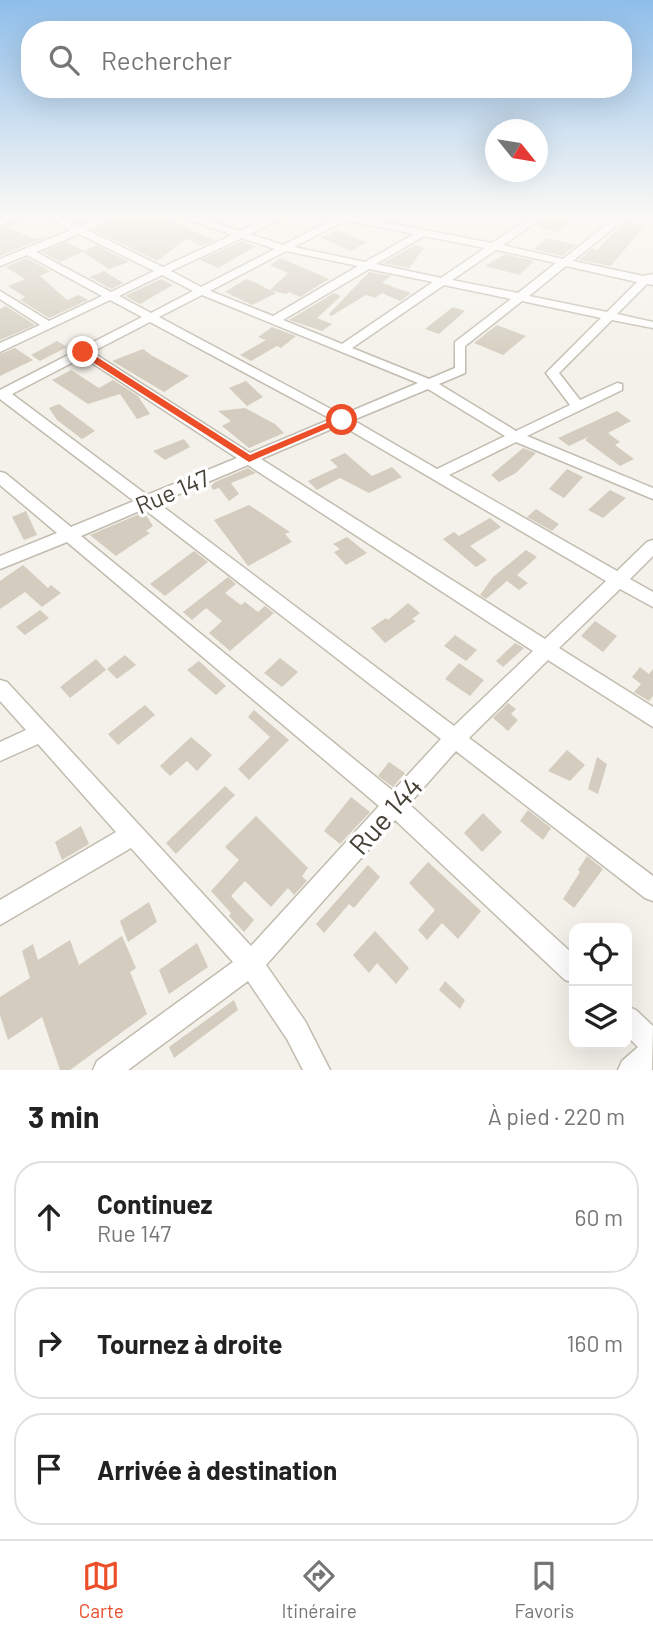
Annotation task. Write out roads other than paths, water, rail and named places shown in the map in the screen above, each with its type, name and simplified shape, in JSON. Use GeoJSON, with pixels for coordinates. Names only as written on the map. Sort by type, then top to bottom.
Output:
{"type":"FeatureCollection","features":[{"type":"Feature","properties":{"kind":"street"},"geometry":{"type":"LineString","coordinates":[[49,263],[342,420],[653,600]]}},
{"type":"Feature","properties":{"kind":"street"},"geometry":{"type":"LineString","coordinates":[[146,263],[202,290],[428,383],[516,437],[653,494]]}},
{"type":"Feature","properties":{"kind":"street"},"geometry":{"type":"LineString","coordinates":[[0,348],[183,263]]}},
{"type":"Feature","properties":{"kind":"street"},"geometry":{"type":"LineString","coordinates":[[255,263],[1,394],[147,502],[653,890]]}},
{"type":"Feature","properties":{"kind":"street"},"geometry":{"type":"LineString","coordinates":[[357,263],[653,325]]}},
{"type":"Feature","properties":{"kind":"street"},"geometry":{"type":"LineString","coordinates":[[274,320],[371,263]]}},
{"type":"Feature","properties":{"kind":"street"},"geometry":{"type":"LineString","coordinates":[[343,348],[473,263]]}},
{"type":"Feature","properties":{"kind":"street"},"geometry":{"type":"LineString","coordinates":[[520,297],[564,263]]}},
{"type":"Feature","properties":{"kind":"street"},"geometry":{"type":"LineString","coordinates":[[570,263],[650,278]]}},
{"type":"Feature","properties":{"kind":"street"},"geometry":{"type":"LineString","coordinates":[[578,406],[552,373],[650,278]]}},
{"type":"Feature","properties":{"kind":"street"},"geometry":{"type":"LineString","coordinates":[[0,294],[49,326]]}},
{"type":"Feature","properties":{"kind":"street","name":"Rue 147"},"geometry":{"type":"LineString","coordinates":[[0,563],[461,370],[459,345],[520,297]]}},
{"type":"Feature","properties":{"kind":"street"},"geometry":{"type":"LineString","coordinates":[[83,352],[653,718]]}},
{"type":"Feature","properties":{"kind":"street"},"geometry":{"type":"LineString","coordinates":[[437,475],[617,387]]}},
{"type":"Feature","properties":{"kind":"street"},"geometry":{"type":"LineString","coordinates":[[0,477],[71,533],[394,805],[569,966]]}},
{"type":"Feature","properties":{"kind":"street","name":"Rue 144"},"geometry":{"type":"LineString","coordinates":[[106,1070],[251,964],[454,738],[653,546]]}},
{"type":"Feature","properties":{"kind":"street"},"geometry":{"type":"LineString","coordinates":[[0,688],[251,964],[296,1030],[317,1070]]}},
{"type":"Feature","properties":{"kind":"street"},"geometry":{"type":"LineString","coordinates":[[0,752],[41,733]]}},
{"type":"Feature","properties":{"kind":"street"},"geometry":{"type":"LineString","coordinates":[[0,914],[132,834]]}},
{"type":"Feature","properties":{"kind":"street"},"geometry":{"type":"LineString","coordinates":[[632,1024],[653,1044]]}},
{"type":"Feature","properties":{"kind":"street"},"geometry":{"type":"LineString","coordinates":[[631,1070],[653,1052]]}}]}
